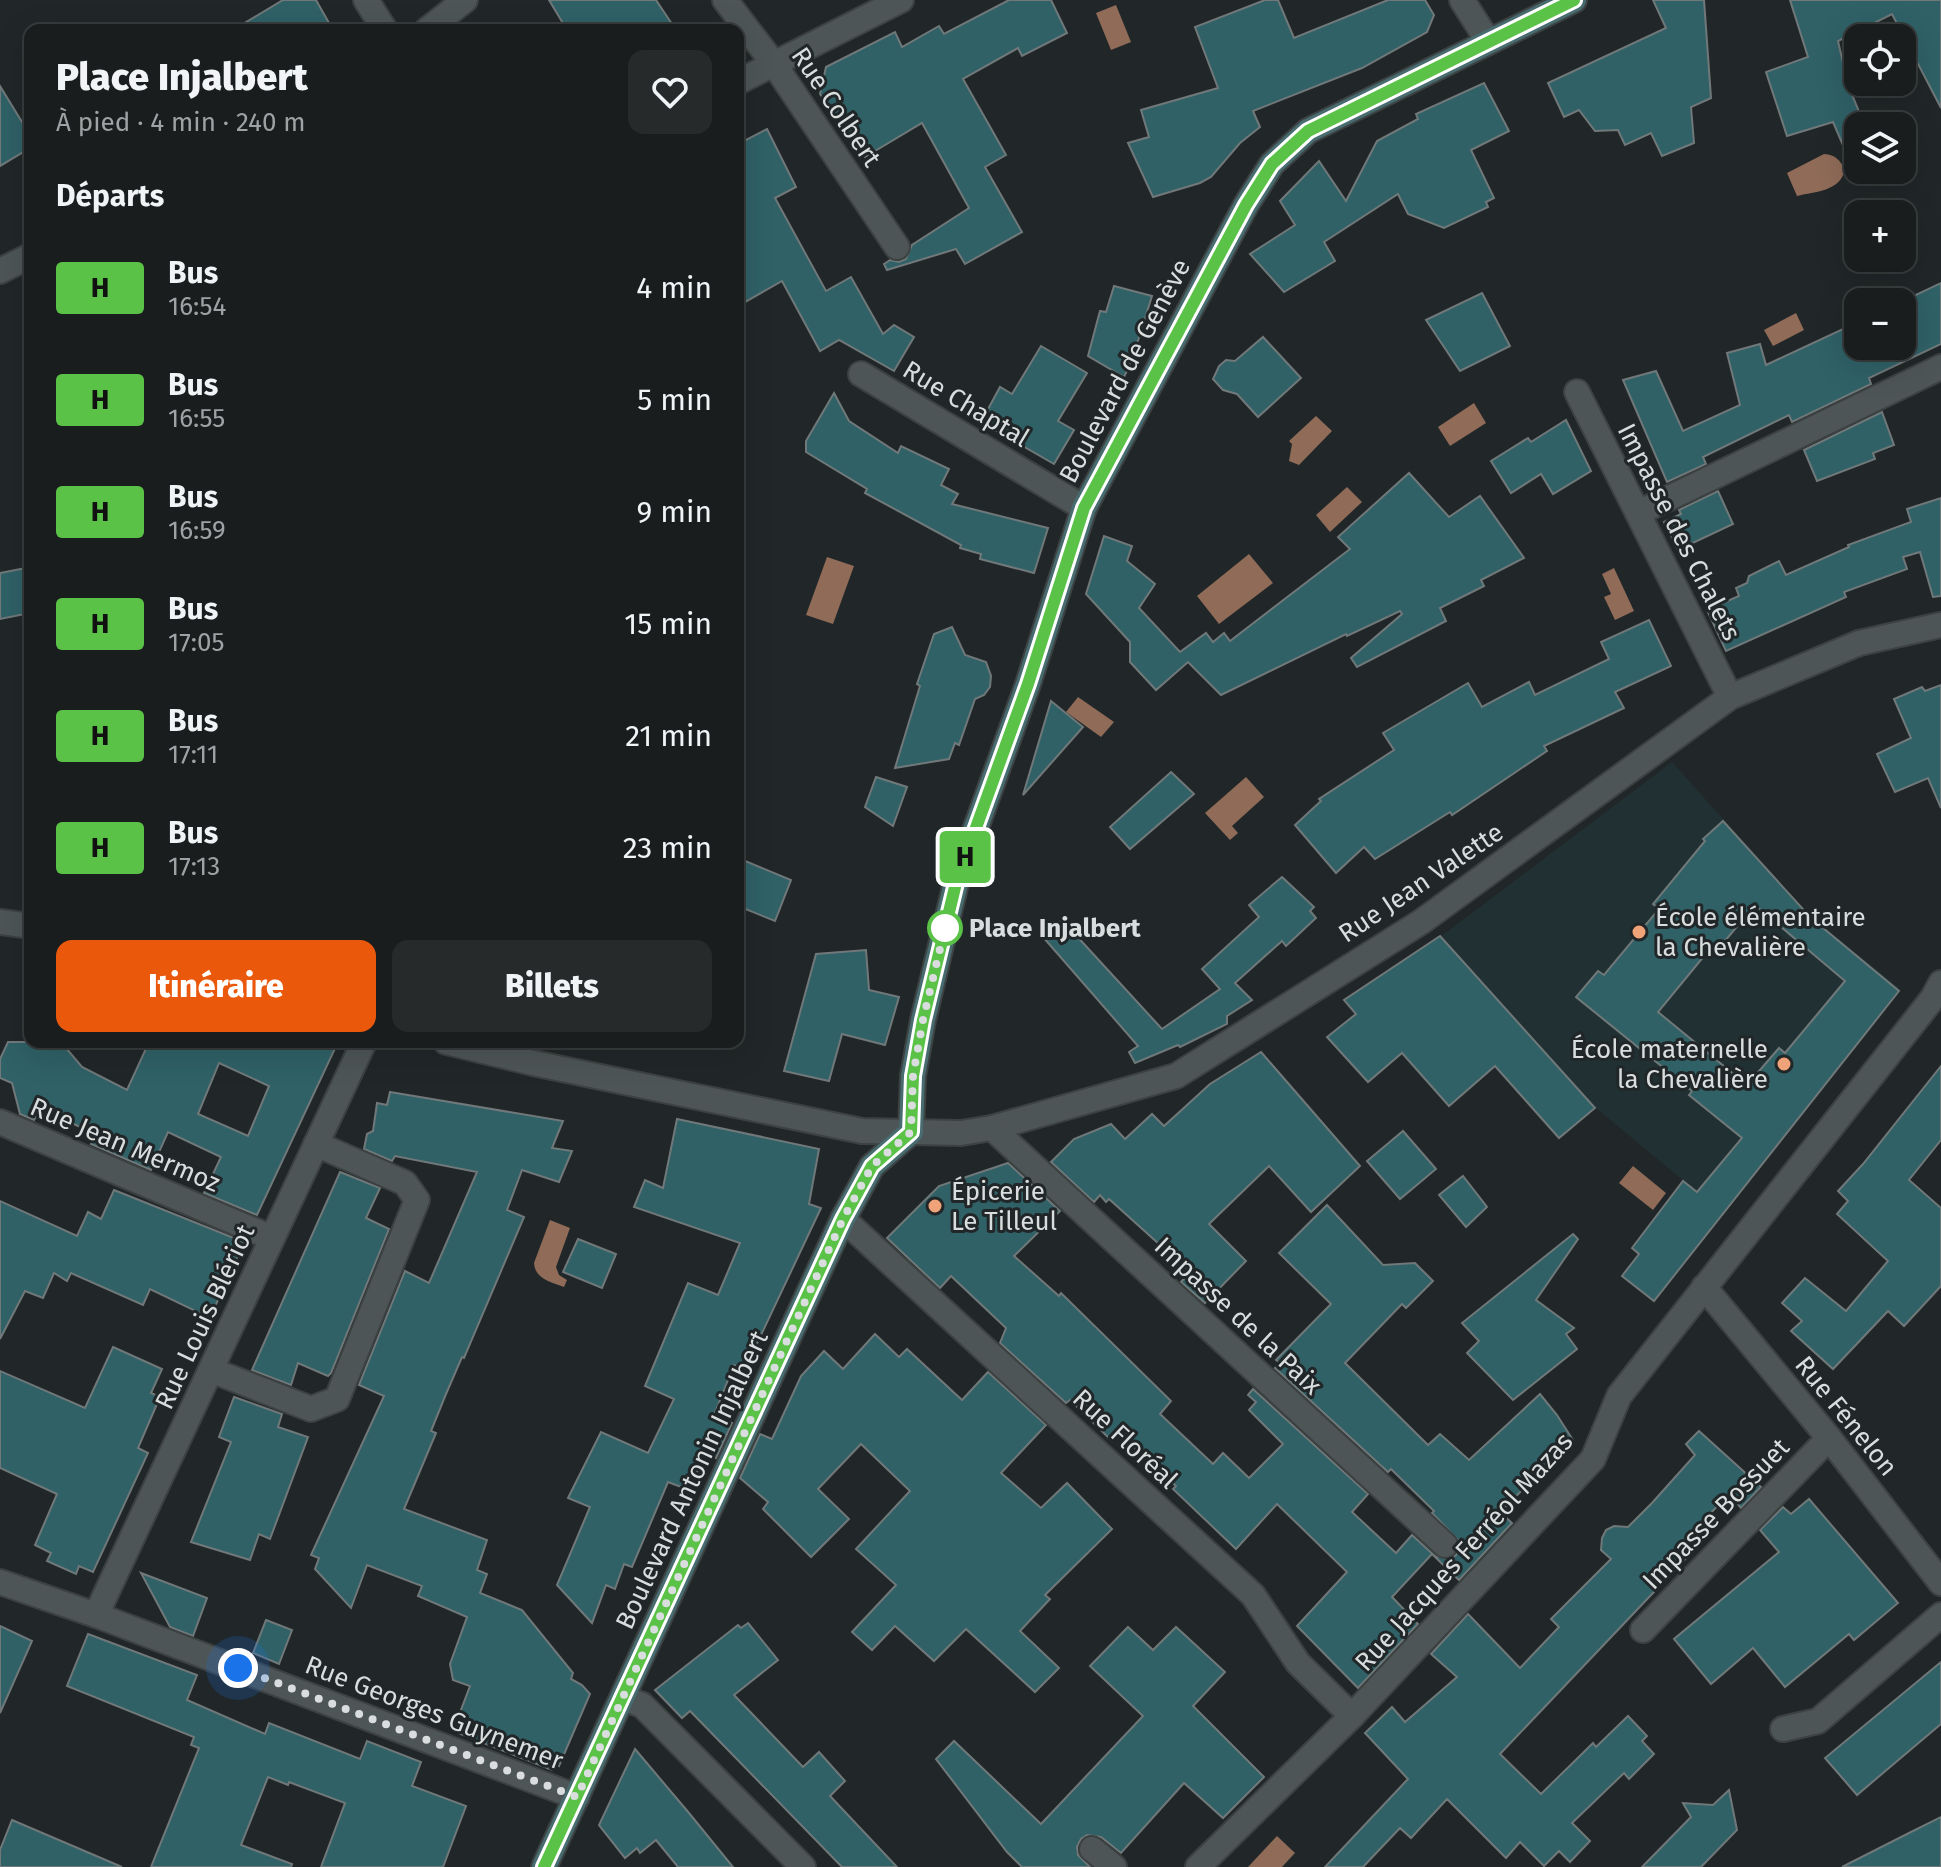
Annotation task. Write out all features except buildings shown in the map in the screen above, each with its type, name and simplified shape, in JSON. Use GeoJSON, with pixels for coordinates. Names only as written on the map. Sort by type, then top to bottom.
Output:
{"type":"FeatureCollection","features":[{"type":"Feature","properties":{"kind":"street"},"geometry":{"type":"LineString","coordinates":[[366,0],[381,24]]}},
{"type":"Feature","properties":{"kind":"street"},"geometry":{"type":"LineString","coordinates":[[435,24],[465,0]]}},
{"type":"Feature","properties":{"kind":"street","name":"Rue Colbert"},"geometry":{"type":"LineString","coordinates":[[725,0],[743,24]]}},
{"type":"Feature","properties":{"kind":"street"},"geometry":{"type":"LineString","coordinates":[[744,79],[901,0]]}},
{"type":"Feature","properties":{"kind":"street"},"geometry":{"type":"LineString","coordinates":[[1462,0],[1488,41]]}},
{"type":"Feature","properties":{"kind":"street","name":"Boulevard de Genève"},"geometry":{"type":"LineString","coordinates":[[911,1132],[913,1076],[923,1020],[956,883],[1028,684],[1084,508],[1246,205],[1272,164],[1308,131],[1574,0]]}},
{"type":"Feature","properties":{"kind":"street","name":"Rue Colbert"},"geometry":{"type":"LineString","coordinates":[[744,25],[774,64],[897,247]]}},
{"type":"Feature","properties":{"kind":"street"},"geometry":{"type":"LineString","coordinates":[[0,271],[24,259]]}},
{"type":"Feature","properties":{"kind":"street"},"geometry":{"type":"LineString","coordinates":[[1638,513],[1941,367]]}},
{"type":"Feature","properties":{"kind":"street","name":"Rue Chaptal"},"geometry":{"type":"LineString","coordinates":[[861,374],[1084,508]]}},
{"type":"Feature","properties":{"kind":"street","name":"Impasse des Chalets"},"geometry":{"type":"LineString","coordinates":[[1577,392],[1730,697]]}},
{"type":"Feature","properties":{"kind":"street","name":"Rue Jean Valette"},"geometry":{"type":"LineString","coordinates":[[471,1048],[862,1131],[961,1133],[992,1128],[1176,1076],[1421,922],[1730,697],[1859,643],[1941,625]]}},
{"type":"Feature","properties":{"kind":"street"},"geometry":{"type":"LineString","coordinates":[[0,922],[24,925]]}},
{"type":"Feature","properties":{"kind":"street","name":"Rue Jacques Ferréol Mazas"},"geometry":{"type":"LineString","coordinates":[[1198,1867],[1352,1716],[1593,1459],[1619,1396],[1924,1010],[1941,983]]}},
{"type":"Feature","properties":{"kind":"street","name":"Rue Louis Blériot"},"geometry":{"type":"LineString","coordinates":[[96,1615],[361,1048]]}},
{"type":"Feature","properties":{"kind":"street","name":"Rue Jean Mermoz"},"geometry":{"type":"LineString","coordinates":[[0,1122],[272,1238]]}},
{"type":"Feature","properties":{"kind":"street","name":"Impasse de la Paix"},"geometry":{"type":"LineString","coordinates":[[992,1128],[1445,1545]]}},
{"type":"Feature","properties":{"kind":"street","name":"Boulevard Antonin Injalbert"},"geometry":{"type":"LineString","coordinates":[[544,1867],[843,1219],[872,1166],[911,1132]]}},
{"type":"Feature","properties":{"kind":"street"},"geometry":{"type":"LineString","coordinates":[[211,1370],[311,1409],[337,1399],[417,1200],[405,1183],[316,1144]]}},
{"type":"Feature","properties":{"kind":"street","name":"Rue Floréal"},"geometry":{"type":"LineString","coordinates":[[843,1219],[1253,1595],[1298,1663],[1352,1716]]}},
{"type":"Feature","properties":{"kind":"street","name":"Rue Fénelon"},"geometry":{"type":"LineString","coordinates":[[1704,1287],[1829,1438],[1941,1583]]}},
{"type":"Feature","properties":{"kind":"street","name":"Impasse Bossuet"},"geometry":{"type":"LineString","coordinates":[[1643,1630],[1829,1438]]}},
{"type":"Feature","properties":{"kind":"street","name":"Rue Georges Guynemer"},"geometry":{"type":"LineString","coordinates":[[0,1582],[96,1615],[577,1797]]}},
{"type":"Feature","properties":{"kind":"street"},"geometry":{"type":"LineString","coordinates":[[1783,1729],[1818,1721],[1941,1615]]}},
{"type":"Feature","properties":{"kind":"street"},"geometry":{"type":"LineString","coordinates":[[623,1698],[642,1705],[803,1867]]}},
{"type":"Feature","properties":{"kind":"street"},"geometry":{"type":"LineString","coordinates":[[1092,1849],[1114,1867]]}},
{"type":"Feature","properties":{"kind":"shaded area"},"geometry":{"type":"Polygon","coordinates":[[[1116,5],[1131,42],[1111,50],[1096,13],[1116,5]]]}},
{"type":"Feature","properties":{"kind":"shaded area"},"geometry":{"type":"Polygon","coordinates":[[[1824,154],[1839,161],[1844,168],[1842,177],[1832,187],[1797,196],[1787,173],[1824,154]]]}},
{"type":"Feature","properties":{"kind":"shaded area"},"geometry":{"type":"Polygon","coordinates":[[[1796,313],[1804,330],[1773,346],[1764,330],[1796,313]]]}},
{"type":"Feature","properties":{"kind":"shaded area"},"geometry":{"type":"Polygon","coordinates":[[[1474,403],[1486,423],[1450,446],[1438,427],[1474,403]]]}},
{"type":"Feature","properties":{"kind":"shaded area"},"geometry":{"type":"Polygon","coordinates":[[[1316,416],[1332,431],[1299,465],[1289,461],[1292,444],[1289,441],[1316,416]]]}},
{"type":"Feature","properties":{"kind":"shaded area"},"geometry":{"type":"Polygon","coordinates":[[[1347,487],[1362,502],[1330,532],[1316,515],[1347,487]]]}},
{"type":"Feature","properties":{"kind":"shaded area"},"geometry":{"type":"Polygon","coordinates":[[[1249,554],[1273,583],[1219,624],[1197,596],[1249,554]]]}},
{"type":"Feature","properties":{"kind":"shaded area"},"geometry":{"type":"Polygon","coordinates":[[[827,557],[854,566],[833,624],[806,615],[827,557]]]}},
{"type":"Feature","properties":{"kind":"shaded area"},"geometry":{"type":"Polygon","coordinates":[[[1614,568],[1634,611],[1615,620],[1604,597],[1611,594],[1602,574],[1614,568]]]}},
{"type":"Feature","properties":{"kind":"shaded area"},"geometry":{"type":"Polygon","coordinates":[[[1078,697],[1114,722],[1101,737],[1066,712],[1078,697]]]}},
{"type":"Feature","properties":{"kind":"shaded area"},"geometry":{"type":"Polygon","coordinates":[[[1672,762],[1806,912],[1899,988],[1721,1212],[1596,1108],[1440,937],[1672,762]]]}},
{"type":"Feature","properties":{"kind":"shaded area"},"geometry":{"type":"Polygon","coordinates":[[[1246,777],[1264,797],[1232,826],[1238,833],[1230,840],[1205,813],[1246,777]]]}},
{"type":"Feature","properties":{"kind":"shaded area"},"geometry":{"type":"Polygon","coordinates":[[[1633,1166],[1666,1193],[1653,1210],[1619,1183],[1633,1166]]]}},
{"type":"Feature","properties":{"kind":"shaded area"},"geometry":{"type":"Polygon","coordinates":[[[550,1220],[570,1228],[556,1267],[559,1275],[567,1280],[564,1287],[544,1279],[535,1268],[534,1263],[550,1220]]]}},
{"type":"Feature","properties":{"kind":"shaded area"},"geometry":{"type":"Polygon","coordinates":[[[1277,1836],[1295,1853],[1282,1867],[1248,1867],[1277,1836]]]}},
{"type":"Feature","properties":{"kind":"bus line","name":"H"},"geometry":{"type":"LineString","coordinates":[[544,1867],[843,1219],[872,1166],[911,1132],[913,1076],[923,1020],[956,883],[1028,684],[1068,552],[1102,471],[1246,205],[1272,164],[1308,131],[1574,0]]}},
{"type":"Feature","properties":{"kind":"place","name":"Place Injalbert"},"geometry":{"type":"Point","coordinates":[945,928]}},
{"type":"Feature","properties":{"kind":"place","name":"École élémentaire la Chevalière"},"geometry":{"type":"Point","coordinates":[1639,932]}},
{"type":"Feature","properties":{"kind":"place","name":"École maternelle la Chevalière"},"geometry":{"type":"Point","coordinates":[1784,1064]}},
{"type":"Feature","properties":{"kind":"place","name":"Épicerie Le Tilleul"},"geometry":{"type":"Point","coordinates":[935,1206]}},
{"type":"Feature","properties":{"kind":"route"},"geometry":{"type":"LineString","coordinates":[[238,1668],[577,1797],[843,1219],[872,1166],[911,1132],[913,1076],[945,928]]}}]}
